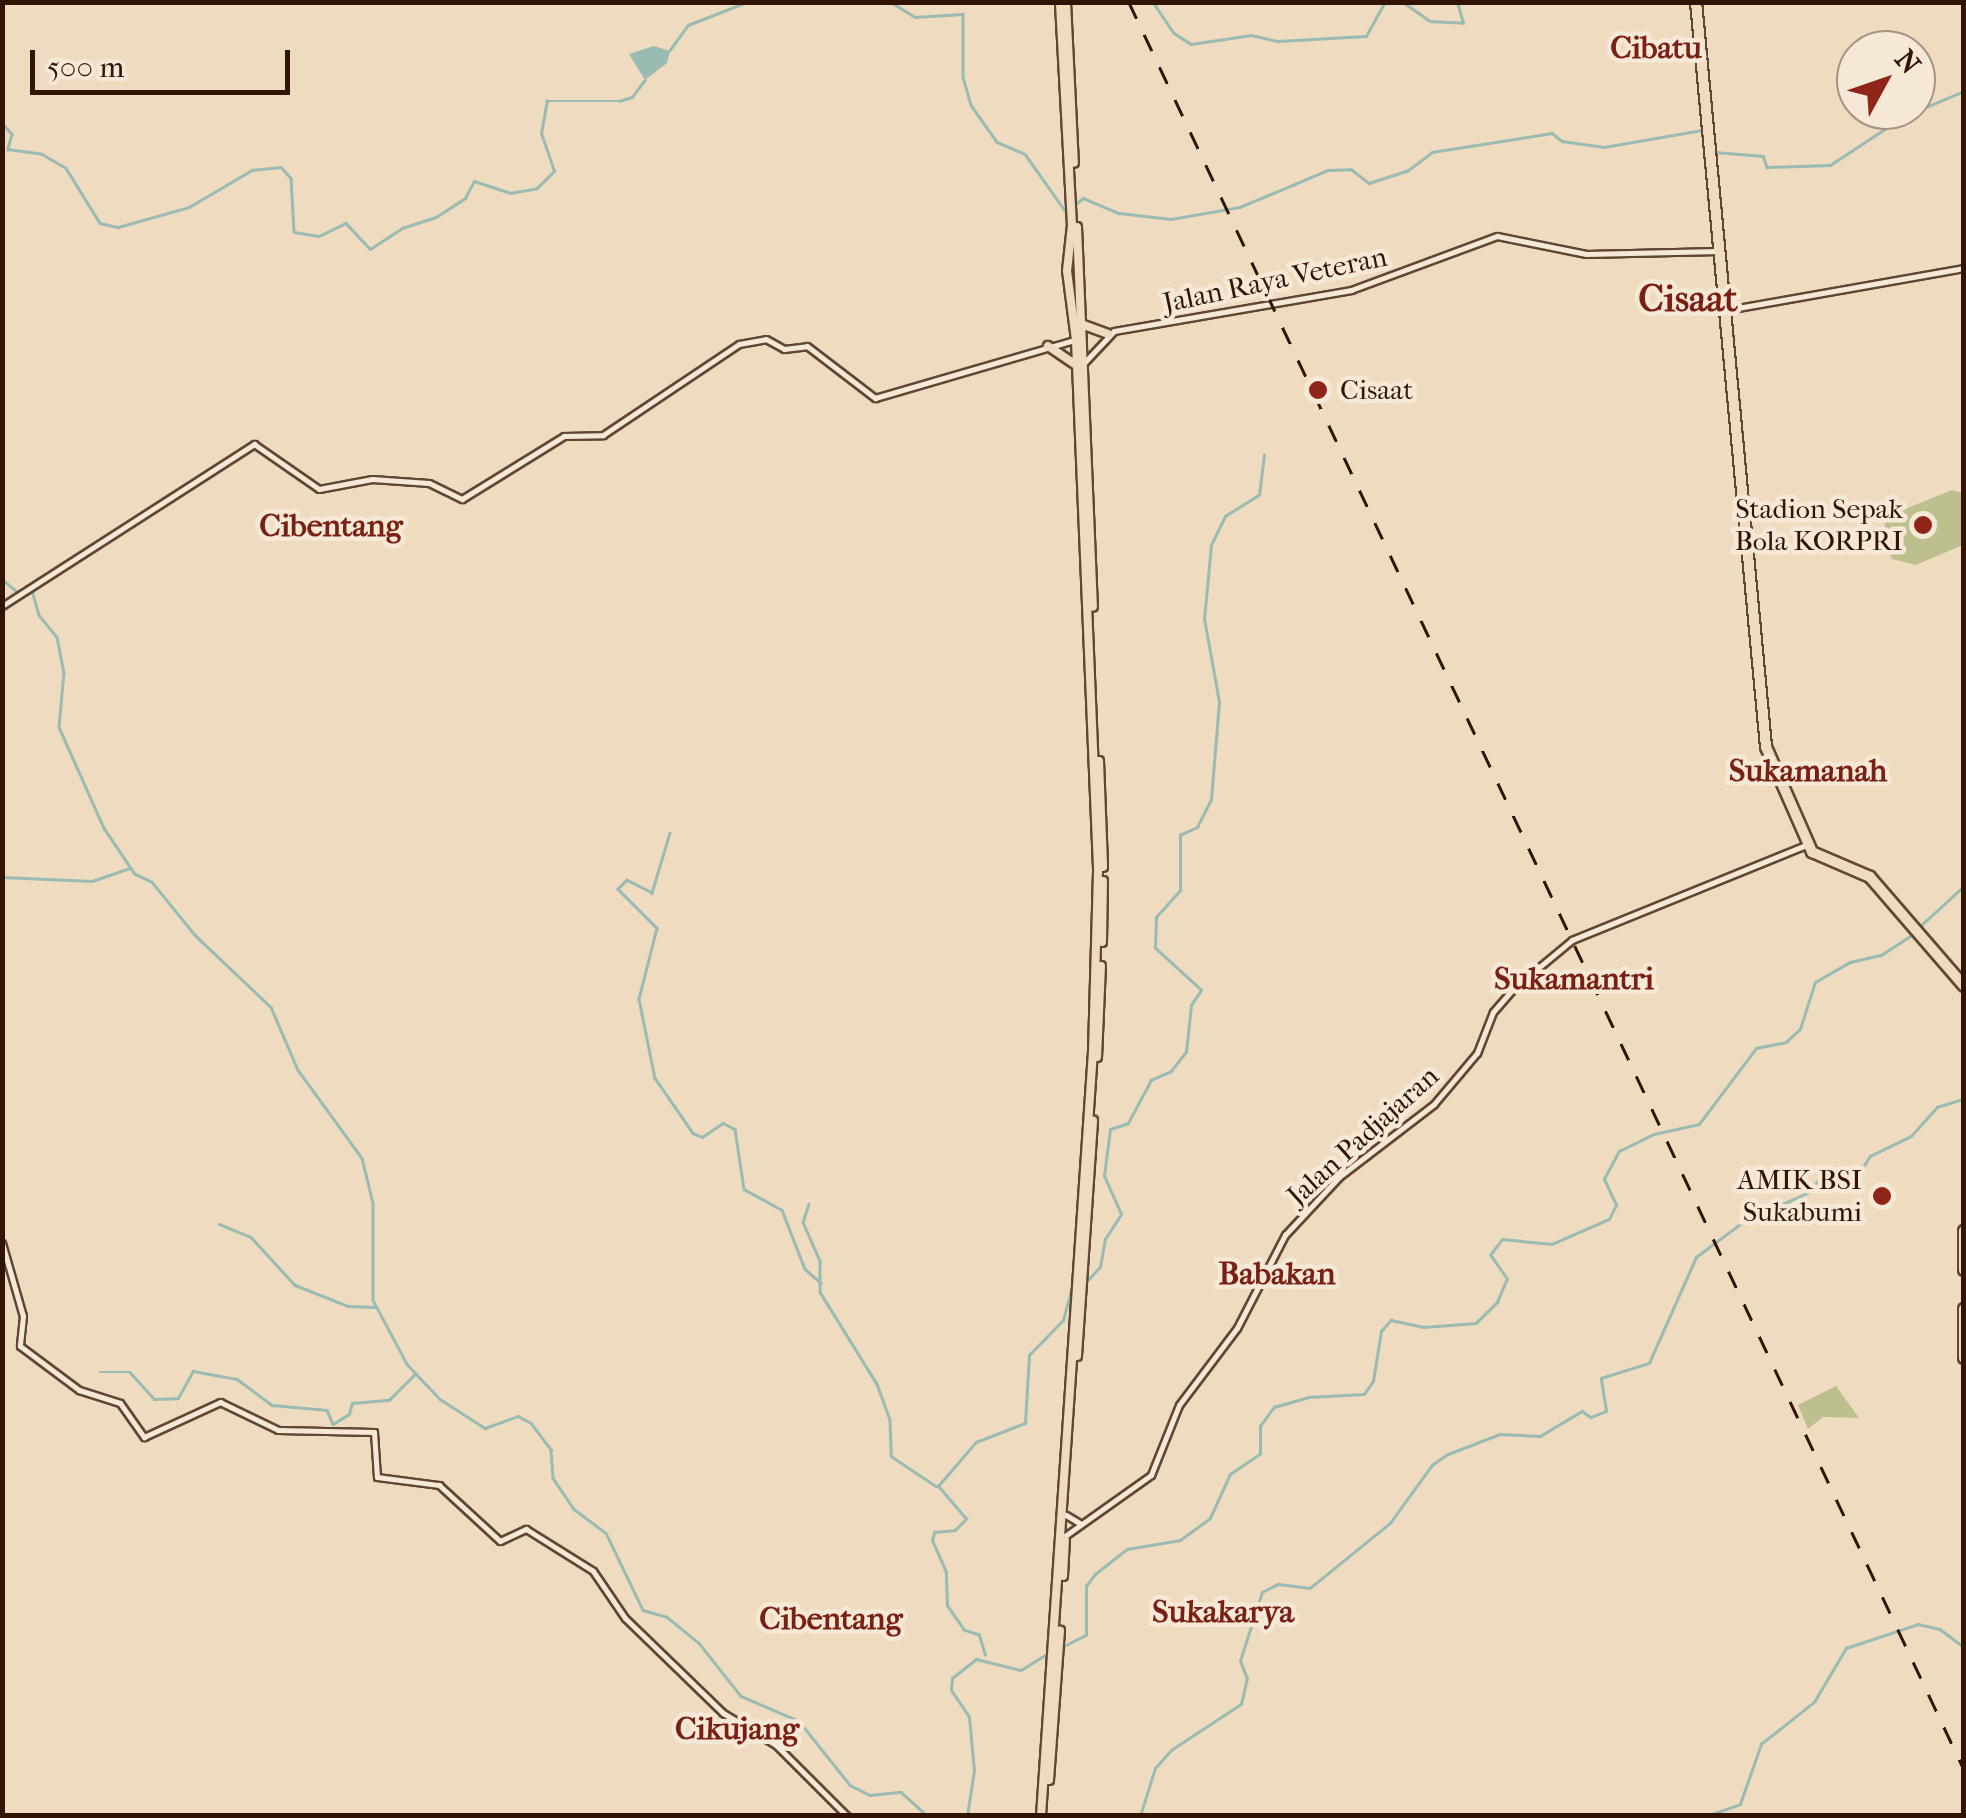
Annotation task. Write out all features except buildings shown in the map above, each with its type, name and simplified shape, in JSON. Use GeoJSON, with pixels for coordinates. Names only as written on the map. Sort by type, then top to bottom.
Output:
{"type":"FeatureCollection","features":[{"type":"Feature","properties":{"kind":"highway"},"geometry":{"type":"LineString","coordinates":[[1696,2],[1766,746],[1809,848],[1867,874],[1926,936],[1964,986]]}},
{"type":"Feature","properties":{"kind":"highway"},"geometry":{"type":"LineString","coordinates":[[1964,1231],[1964,1270]]}},
{"type":"Feature","properties":{"kind":"highway"},"geometry":{"type":"LineString","coordinates":[[1964,1309],[1964,1358]]}},
{"type":"Feature","properties":{"kind":"main road"},"geometry":{"type":"LineString","coordinates":[[1057,1634],[1102,906],[1082,324],[1063,2]]}},
{"type":"Feature","properties":{"kind":"main road"},"geometry":{"type":"LineString","coordinates":[[1071,165],[1067,272],[1081,365]]}},
{"type":"Feature","properties":{"kind":"main road"},"geometry":{"type":"LineString","coordinates":[[1082,324],[1108,334]]}},
{"type":"Feature","properties":{"kind":"main road"},"geometry":{"type":"LineString","coordinates":[[1048,346],[1081,365]]}},
{"type":"Feature","properties":{"kind":"main road"},"geometry":{"type":"LineString","coordinates":[[1044,1816],[1066,1474]]}},
{"type":"Feature","properties":{"kind":"street","name":"Jalan Raya Veteran"},"geometry":{"type":"LineString","coordinates":[[1108,334],[1352,290],[1497,236],[1586,254],[1719,251]]}},
{"type":"Feature","properties":{"kind":"street"},"geometry":{"type":"LineString","coordinates":[[1726,310],[1964,268]]}},
{"type":"Feature","properties":{"kind":"street"},"geometry":{"type":"LineString","coordinates":[[1081,365],[1108,334]]}},
{"type":"Feature","properties":{"kind":"street"},"geometry":{"type":"LineString","coordinates":[[2,606],[254,444],[319,489],[368,478],[429,484],[462,499],[564,436],[603,436],[739,344],[766,338],[784,349],[807,346],[869,397],[930,377],[1076,340]]}},
{"type":"Feature","properties":{"kind":"street","name":"Jalan Padjajaran"},"geometry":{"type":"LineString","coordinates":[[1065,1536],[1150,1475],[1178,1405],[1236,1328],[1284,1235],[1336,1180],[1444,1092],[1478,1054],[1493,1012],[1514,988],[1572,940],[1809,848]]}},
{"type":"Feature","properties":{"kind":"street"},"geometry":{"type":"LineString","coordinates":[[2,1243],[23,1316],[20,1346],[79,1390],[120,1403],[144,1437],[220,1402],[234,1414],[282,1430],[374,1432],[377,1477],[436,1484],[500,1541],[526,1529],[593,1571],[625,1618],[723,1714],[776,1745],[847,1816]]}},
{"type":"Feature","properties":{"kind":"street"},"geometry":{"type":"LineString","coordinates":[[1066,1515],[1081,1524]]}},
{"type":"Feature","properties":{"kind":"green space","name":"Stadion Sepak Bola KORPRI"},"geometry":{"type":"Polygon","coordinates":[[[1952,490],[1963,493],[1963,545],[1916,565],[1892,559],[1881,535],[1888,516],[1952,490]]]}},
{"type":"Feature","properties":{"kind":"green space"},"geometry":{"type":"Polygon","coordinates":[[[1836,1386],[1859,1418],[1823,1417],[1808,1429],[1798,1405],[1836,1386]]]}},
{"type":"Feature","properties":{"kind":"water"},"geometry":{"type":"Polygon","coordinates":[[[654,46],[670,51],[667,63],[645,80],[629,54],[654,46]]]}},
{"type":"Feature","properties":{"kind":"waterway"},"geometry":{"type":"LineString","coordinates":[[669,51],[688,25],[747,2]]}},
{"type":"Feature","properties":{"kind":"waterway"},"geometry":{"type":"LineString","coordinates":[[836,2],[859,2]]}},
{"type":"Feature","properties":{"kind":"waterway"},"geometry":{"type":"LineString","coordinates":[[891,2],[915,17],[963,14],[963,77],[971,105],[997,142],[1025,154],[1066,212],[1083,198],[1119,213],[1171,219],[1240,207],[1328,170],[1351,169],[1369,183],[1407,171],[1432,152],[1552,133],[1562,141],[1604,147],[1702,130]]}},
{"type":"Feature","properties":{"kind":"waterway"},"geometry":{"type":"LineString","coordinates":[[1153,2],[1174,33],[1191,44],[1251,35],[1278,41],[1366,36],[1385,2]]}},
{"type":"Feature","properties":{"kind":"waterway"},"geometry":{"type":"LineString","coordinates":[[1403,2],[1430,21],[1463,23],[1457,2]]}},
{"type":"Feature","properties":{"kind":"waterway"},"geometry":{"type":"LineString","coordinates":[[2,123],[12,134],[8,149],[42,154],[66,168],[100,223],[118,227],[189,207],[252,170],[281,167],[291,178],[294,232],[319,236],[346,223],[370,249],[402,228],[436,217],[465,198],[474,181],[510,193],[537,188],[554,171],[541,134],[547,101],[619,101],[632,97],[645,80]]}},
{"type":"Feature","properties":{"kind":"waterway"},"geometry":{"type":"LineString","coordinates":[[1715,152],[1763,156],[1767,167],[1830,165],[1903,117],[1964,91]]}},
{"type":"Feature","properties":{"kind":"waterway"},"geometry":{"type":"LineString","coordinates":[[1085,1283],[1100,1267],[1105,1239],[1121,1214],[1104,1176],[1110,1129],[1128,1123],[1151,1080],[1171,1071],[1186,1052],[1191,1005],[1201,990],[1155,948],[1156,917],[1180,890],[1180,835],[1197,827],[1211,799],[1219,702],[1204,619],[1211,545],[1225,516],[1259,495],[1264,455]]}},
{"type":"Feature","properties":{"kind":"waterway"},"geometry":{"type":"LineString","coordinates":[[2,579],[20,594]]}},
{"type":"Feature","properties":{"kind":"waterway"},"geometry":{"type":"LineString","coordinates":[[31,587],[39,615],[57,637],[64,672],[59,727],[104,828],[135,874],[152,882],[195,935],[271,1007],[298,1070],[362,1158],[373,1203],[373,1300],[407,1364],[440,1399],[485,1428],[518,1416],[531,1423],[551,1450],[553,1478],[574,1509],[606,1533],[643,1610],[667,1617],[699,1643],[741,1696],[799,1721],[850,1785],[870,1795],[901,1792],[928,1816]]}},
{"type":"Feature","properties":{"kind":"waterway"},"geometry":{"type":"LineString","coordinates":[[670,833],[652,893],[627,880],[618,889],[657,928],[639,999],[655,1078],[693,1133],[702,1137],[723,1123],[735,1129],[744,1189],[782,1210],[805,1269],[821,1283]]}},
{"type":"Feature","properties":{"kind":"waterway"},"geometry":{"type":"LineString","coordinates":[[2,877],[92,881],[130,868]]}},
{"type":"Feature","properties":{"kind":"waterway"},"geometry":{"type":"LineString","coordinates":[[1917,929],[1964,886]]}},
{"type":"Feature","properties":{"kind":"waterway"},"geometry":{"type":"LineString","coordinates":[[1060,1648],[1086,1635],[1086,1586],[1095,1574],[1127,1549],[1180,1540],[1210,1518],[1230,1474],[1260,1454],[1260,1426],[1274,1407],[1308,1397],[1364,1394],[1373,1381],[1381,1331],[1391,1320],[1423,1327],[1476,1323],[1497,1302],[1507,1279],[1490,1255],[1502,1239],[1552,1244],[1609,1219],[1616,1205],[1604,1179],[1619,1151],[1654,1134],[1699,1124],[1756,1048],[1786,1042],[1800,1029],[1815,982],[1850,962],[1881,955],[1912,935]]}},
{"type":"Feature","properties":{"kind":"waterway"},"geometry":{"type":"LineString","coordinates":[[1140,1816],[1155,1768],[1171,1750],[1241,1704],[1247,1679],[1240,1661],[1262,1592],[1278,1584],[1310,1588],[1390,1523],[1432,1465],[1448,1454],[1500,1434],[1540,1436],[1582,1411],[1591,1417],[1606,1411],[1601,1378],[1649,1363],[1696,1257],[1743,1222],[1807,1193],[1823,1175],[1863,1167],[1870,1156],[1911,1136],[1937,1107],[1964,1099]]}},
{"type":"Feature","properties":{"kind":"waterway"},"geometry":{"type":"LineString","coordinates":[[809,1204],[803,1222],[820,1261],[820,1292],[877,1384],[890,1420],[891,1456],[936,1486]]}},
{"type":"Feature","properties":{"kind":"waterway"},"geometry":{"type":"LineString","coordinates":[[219,1224],[251,1237],[295,1285],[348,1306],[376,1307]]}},
{"type":"Feature","properties":{"kind":"waterway"},"geometry":{"type":"LineString","coordinates":[[985,1655],[979,1635],[964,1630],[947,1606],[946,1572],[932,1541],[934,1532],[955,1530],[966,1519],[938,1486],[976,1442],[1025,1423],[1029,1355],[1063,1320],[1072,1286]]}},
{"type":"Feature","properties":{"kind":"waterway"},"geometry":{"type":"LineString","coordinates":[[100,1372],[130,1372],[154,1399],[178,1398],[193,1371],[237,1379],[272,1405],[327,1410],[333,1424],[349,1414],[352,1403],[389,1400],[415,1374]]}},
{"type":"Feature","properties":{"kind":"waterway"},"geometry":{"type":"LineString","coordinates":[[1706,1816],[1740,1804],[1761,1744],[1814,1702],[1846,1648],[1918,1624],[1940,1629],[1964,1647]]}},
{"type":"Feature","properties":{"kind":"waterway"},"geometry":{"type":"LineString","coordinates":[[967,1816],[974,1771],[969,1717],[951,1690],[952,1678],[976,1659],[1021,1670],[1048,1653]]}},
{"type":"Feature","properties":{"kind":"railway"},"geometry":{"type":"LineString","coordinates":[[1129,2],[1964,1769]]}},
{"type":"Feature","properties":{"kind":"place","name":"Cisaat"},"geometry":{"type":"Point","coordinates":[1318,390]}},
{"type":"Feature","properties":{"kind":"place","name":"Stadion Sepak Bola KORPRI"},"geometry":{"type":"Point","coordinates":[1923,525]}},
{"type":"Feature","properties":{"kind":"place","name":"AMIK BSI Sukabumi"},"geometry":{"type":"Point","coordinates":[1882,1196]}},
{"type":"Feature","properties":{"kind":"district","name":"Cibatu"},"geometry":{"type":"Point","coordinates":[1656,48]}},
{"type":"Feature","properties":{"kind":"district","name":"Cisaat"},"geometry":{"type":"Point","coordinates":[1688,299]}},
{"type":"Feature","properties":{"kind":"district","name":"Cibentang"},"geometry":{"type":"Point","coordinates":[331,526]}},
{"type":"Feature","properties":{"kind":"district","name":"Sukamanah"},"geometry":{"type":"Point","coordinates":[1808,771]}},
{"type":"Feature","properties":{"kind":"district","name":"Sukamantri"},"geometry":{"type":"Point","coordinates":[1574,979]}},
{"type":"Feature","properties":{"kind":"district","name":"Babakan"},"geometry":{"type":"Point","coordinates":[1277,1274]}},
{"type":"Feature","properties":{"kind":"district","name":"Sukakarya"},"geometry":{"type":"Point","coordinates":[1223,1612]}},
{"type":"Feature","properties":{"kind":"district","name":"Cibentang"},"geometry":{"type":"Point","coordinates":[831,1619]}},
{"type":"Feature","properties":{"kind":"district","name":"Cikujang"},"geometry":{"type":"Point","coordinates":[737,1729]}}]}
